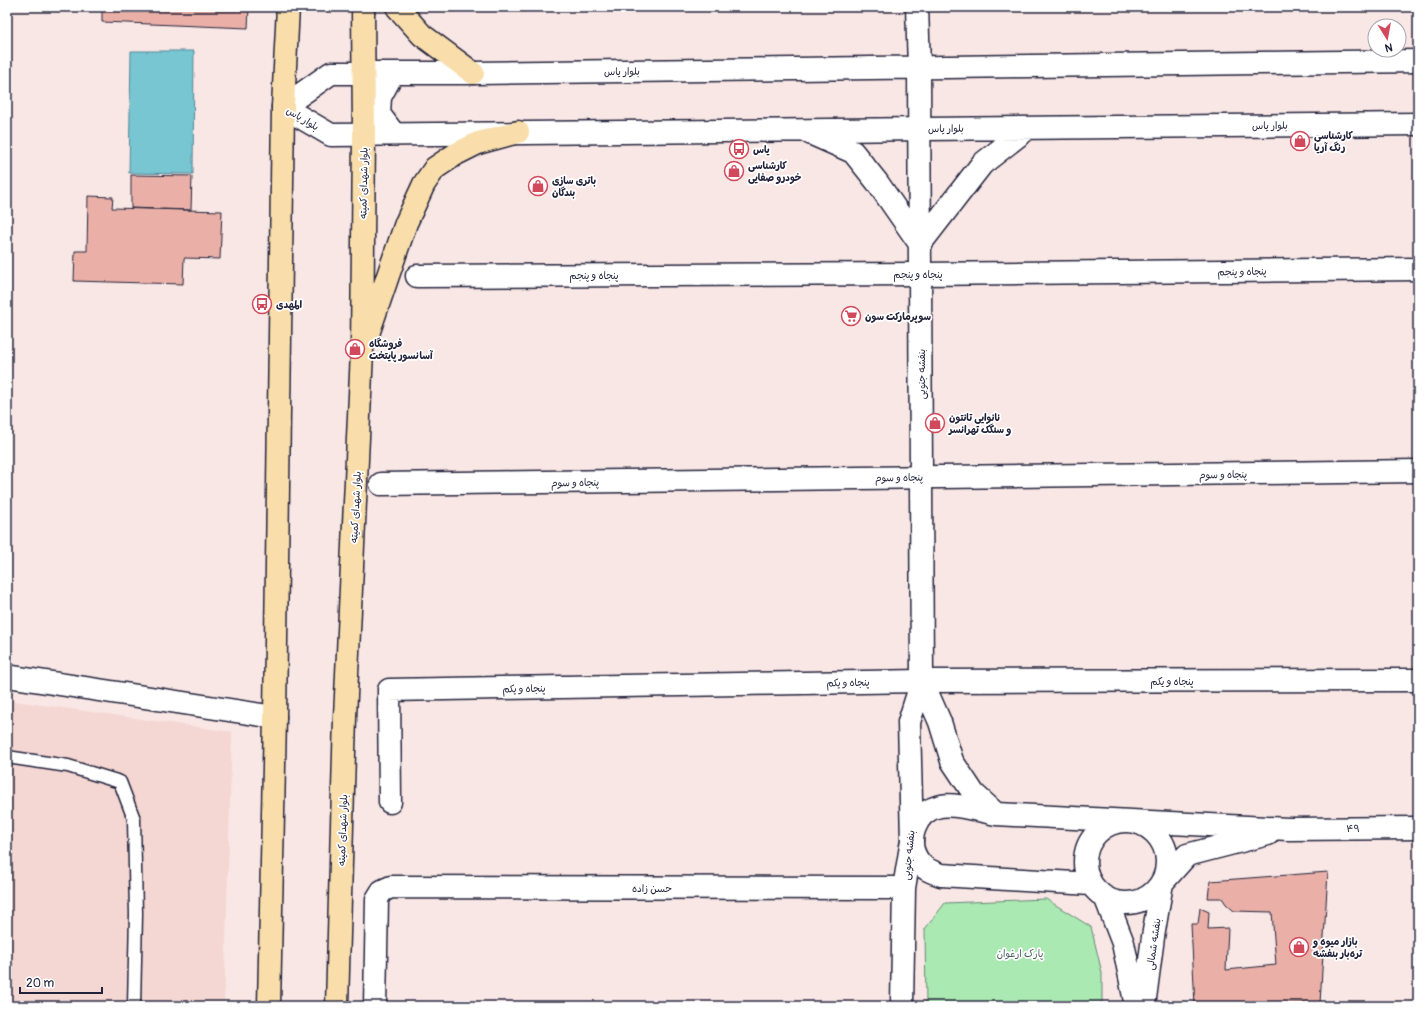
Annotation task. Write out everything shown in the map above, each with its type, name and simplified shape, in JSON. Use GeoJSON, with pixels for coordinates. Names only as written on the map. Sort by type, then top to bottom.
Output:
{"type":"FeatureCollection","features":[{"type":"Feature","properties":{"kind":"main road"},"geometry":{"type":"LineString","coordinates":[[269,1006],[275,717],[283,107],[288,7]]}},
{"type":"Feature","properties":{"kind":"main road","name":"بلوار شهدای کمیته"},"geometry":{"type":"LineString","coordinates":[[337,1006],[345,717],[362,352],[364,134],[363,7]]}},
{"type":"Feature","properties":{"kind":"main road"},"geometry":{"type":"LineString","coordinates":[[397,7],[422,35],[473,73]]}},
{"type":"Feature","properties":{"kind":"main road"},"geometry":{"type":"LineString","coordinates":[[362,352],[406,223],[424,184],[435,168],[456,154],[478,143],[518,132]]}},
{"type":"Feature","properties":{"kind":"street","name":"بنفشه جنوبی"},"geometry":{"type":"LineString","coordinates":[[902,1006],[904,888],[912,840],[909,722],[922,681],[920,129],[917,7]]}},
{"type":"Feature","properties":{"kind":"street","name":"بلوار یاس"},"geometry":{"type":"LineString","coordinates":[[1418,61],[393,74],[332,73],[283,107],[331,135],[1418,124]]}},
{"type":"Feature","properties":{"kind":"street"},"geometry":{"type":"LineString","coordinates":[[393,74],[380,97],[380,114],[394,134]]}},
{"type":"Feature","properties":{"kind":"street"},"geometry":{"type":"LineString","coordinates":[[803,130],[853,152],[877,182],[920,244],[982,164],[1028,128]]}},
{"type":"Feature","properties":{"kind":"street","name":"پنجاه و پنجم"},"geometry":{"type":"LineString","coordinates":[[417,276],[920,274],[1418,269]]}},
{"type":"Feature","properties":{"kind":"street","name":"پنجاه و سوم"},"geometry":{"type":"LineString","coordinates":[[381,484],[1418,471]]}},
{"type":"Feature","properties":{"kind":"street"},"geometry":{"type":"LineString","coordinates":[[7,676],[275,717]]}},
{"type":"Feature","properties":{"kind":"street","name":"پنجاه و یکم"},"geometry":{"type":"LineString","coordinates":[[390,802],[389,690],[922,681],[1418,680]]}},
{"type":"Feature","properties":{"kind":"street","name":"بنفشه جنوبی"},"geometry":{"type":"LineString","coordinates":[[922,681],[940,722],[952,761],[974,794],[996,814]]}},
{"type":"Feature","properties":{"kind":"street"},"geometry":{"type":"LineString","coordinates":[[1091,884],[941,875],[929,871],[920,863],[914,852],[912,840],[913,828],[920,818],[929,810],[941,806],[953,806],[996,814],[1288,829]]}},
{"type":"Feature","properties":{"kind":"street"},"geometry":{"type":"LineString","coordinates":[[1136,1006],[1123,943],[1106,899],[1091,884],[1085,863],[1090,842],[1105,827],[1126,821],[1146,826],[1162,841],[1168,862],[1162,883]]}},
{"type":"Feature","properties":{"kind":"street","name":"۴۹"},"geometry":{"type":"LineString","coordinates":[[1288,829],[1418,828]]}},
{"type":"Feature","properties":{"kind":"street"},"geometry":{"type":"LineString","coordinates":[[1106,899],[1127,904],[1148,898],[1187,855],[1288,829]]}},
{"type":"Feature","properties":{"kind":"street","name":"بنفشه شمالی"},"geometry":{"type":"LineString","coordinates":[[1144,1006],[1162,883]]}},
{"type":"Feature","properties":{"kind":"street","name":"حسن زاده"},"geometry":{"type":"LineString","coordinates":[[375,1006],[377,899],[382,891],[391,887],[904,888]]}},
{"type":"Feature","properties":{"kind":"lane"},"geometry":{"type":"LineString","coordinates":[[7,757],[68,766],[120,782],[134,819],[136,914],[134,1006]]}},
{"type":"Feature","properties":{"kind":"shaded area"},"geometry":{"type":"Polygon","coordinates":[[[7,700],[232,732],[224,1006],[7,1006],[7,700]]]}},
{"type":"Feature","properties":{"kind":"green space","name":"پارک ارغوان"},"geometry":{"type":"Polygon","coordinates":[[[1046,899],[1091,927],[1102,973],[1102,1006],[926,1006],[925,929],[945,903],[1046,899]]]}},
{"type":"Feature","properties":{"kind":"water"},"geometry":{"type":"Polygon","coordinates":[[[131,51],[194,51],[193,174],[129,173],[131,51]]]}},
{"type":"Feature","properties":{"kind":"building"},"geometry":{"type":"Polygon","coordinates":[[[102,7],[249,7],[248,28],[102,22],[102,7]]]}},
{"type":"Feature","properties":{"kind":"building"},"geometry":{"type":"Polygon","coordinates":[[[131,175],[192,176],[191,210],[131,208],[131,175]]]}},
{"type":"Feature","properties":{"kind":"building"},"geometry":{"type":"Polygon","coordinates":[[[88,196],[113,197],[112,208],[222,211],[220,259],[184,258],[183,284],[74,281],[75,251],[87,251],[88,196]]]}},
{"type":"Feature","properties":{"kind":"building","name":"بازار میوه و تره‌بار بنفشه"},"geometry":{"type":"Polygon","coordinates":[[[1328,872],[1320,1003],[1195,1006],[1191,924],[1198,924],[1200,908],[1209,912],[1208,929],[1228,928],[1226,970],[1276,965],[1272,912],[1234,911],[1222,898],[1208,898],[1210,881],[1328,872]]]}},
{"type":"Feature","properties":{"kind":"place","name":"کارشناسی رنگ آریا"},"geometry":{"type":"Point","coordinates":[1300,141]}},
{"type":"Feature","properties":{"kind":"place","name":"یاس"},"geometry":{"type":"Point","coordinates":[739,149]}},
{"type":"Feature","properties":{"kind":"place","name":"کارشناسی خودرو صفایی"},"geometry":{"type":"Point","coordinates":[734,171]}},
{"type":"Feature","properties":{"kind":"place","name":"باتری سازی بندگان"},"geometry":{"type":"Point","coordinates":[538,186]}},
{"type":"Feature","properties":{"kind":"place","name":"المهدی"},"geometry":{"type":"Point","coordinates":[262,304]}},
{"type":"Feature","properties":{"kind":"place","name":"سوپرمارکت سون"},"geometry":{"type":"Point","coordinates":[851,316]}},
{"type":"Feature","properties":{"kind":"place","name":"فروشگاه آسانسور پایتخت"},"geometry":{"type":"Point","coordinates":[355,349]}},
{"type":"Feature","properties":{"kind":"place","name":"نانوایی تانتون و سنگک تهرانسر"},"geometry":{"type":"Point","coordinates":[935,423]}},
{"type":"Feature","properties":{"kind":"place","name":"بازار میوه و تره‌بار بنفشه"},"geometry":{"type":"Point","coordinates":[1299,947]}}]}
